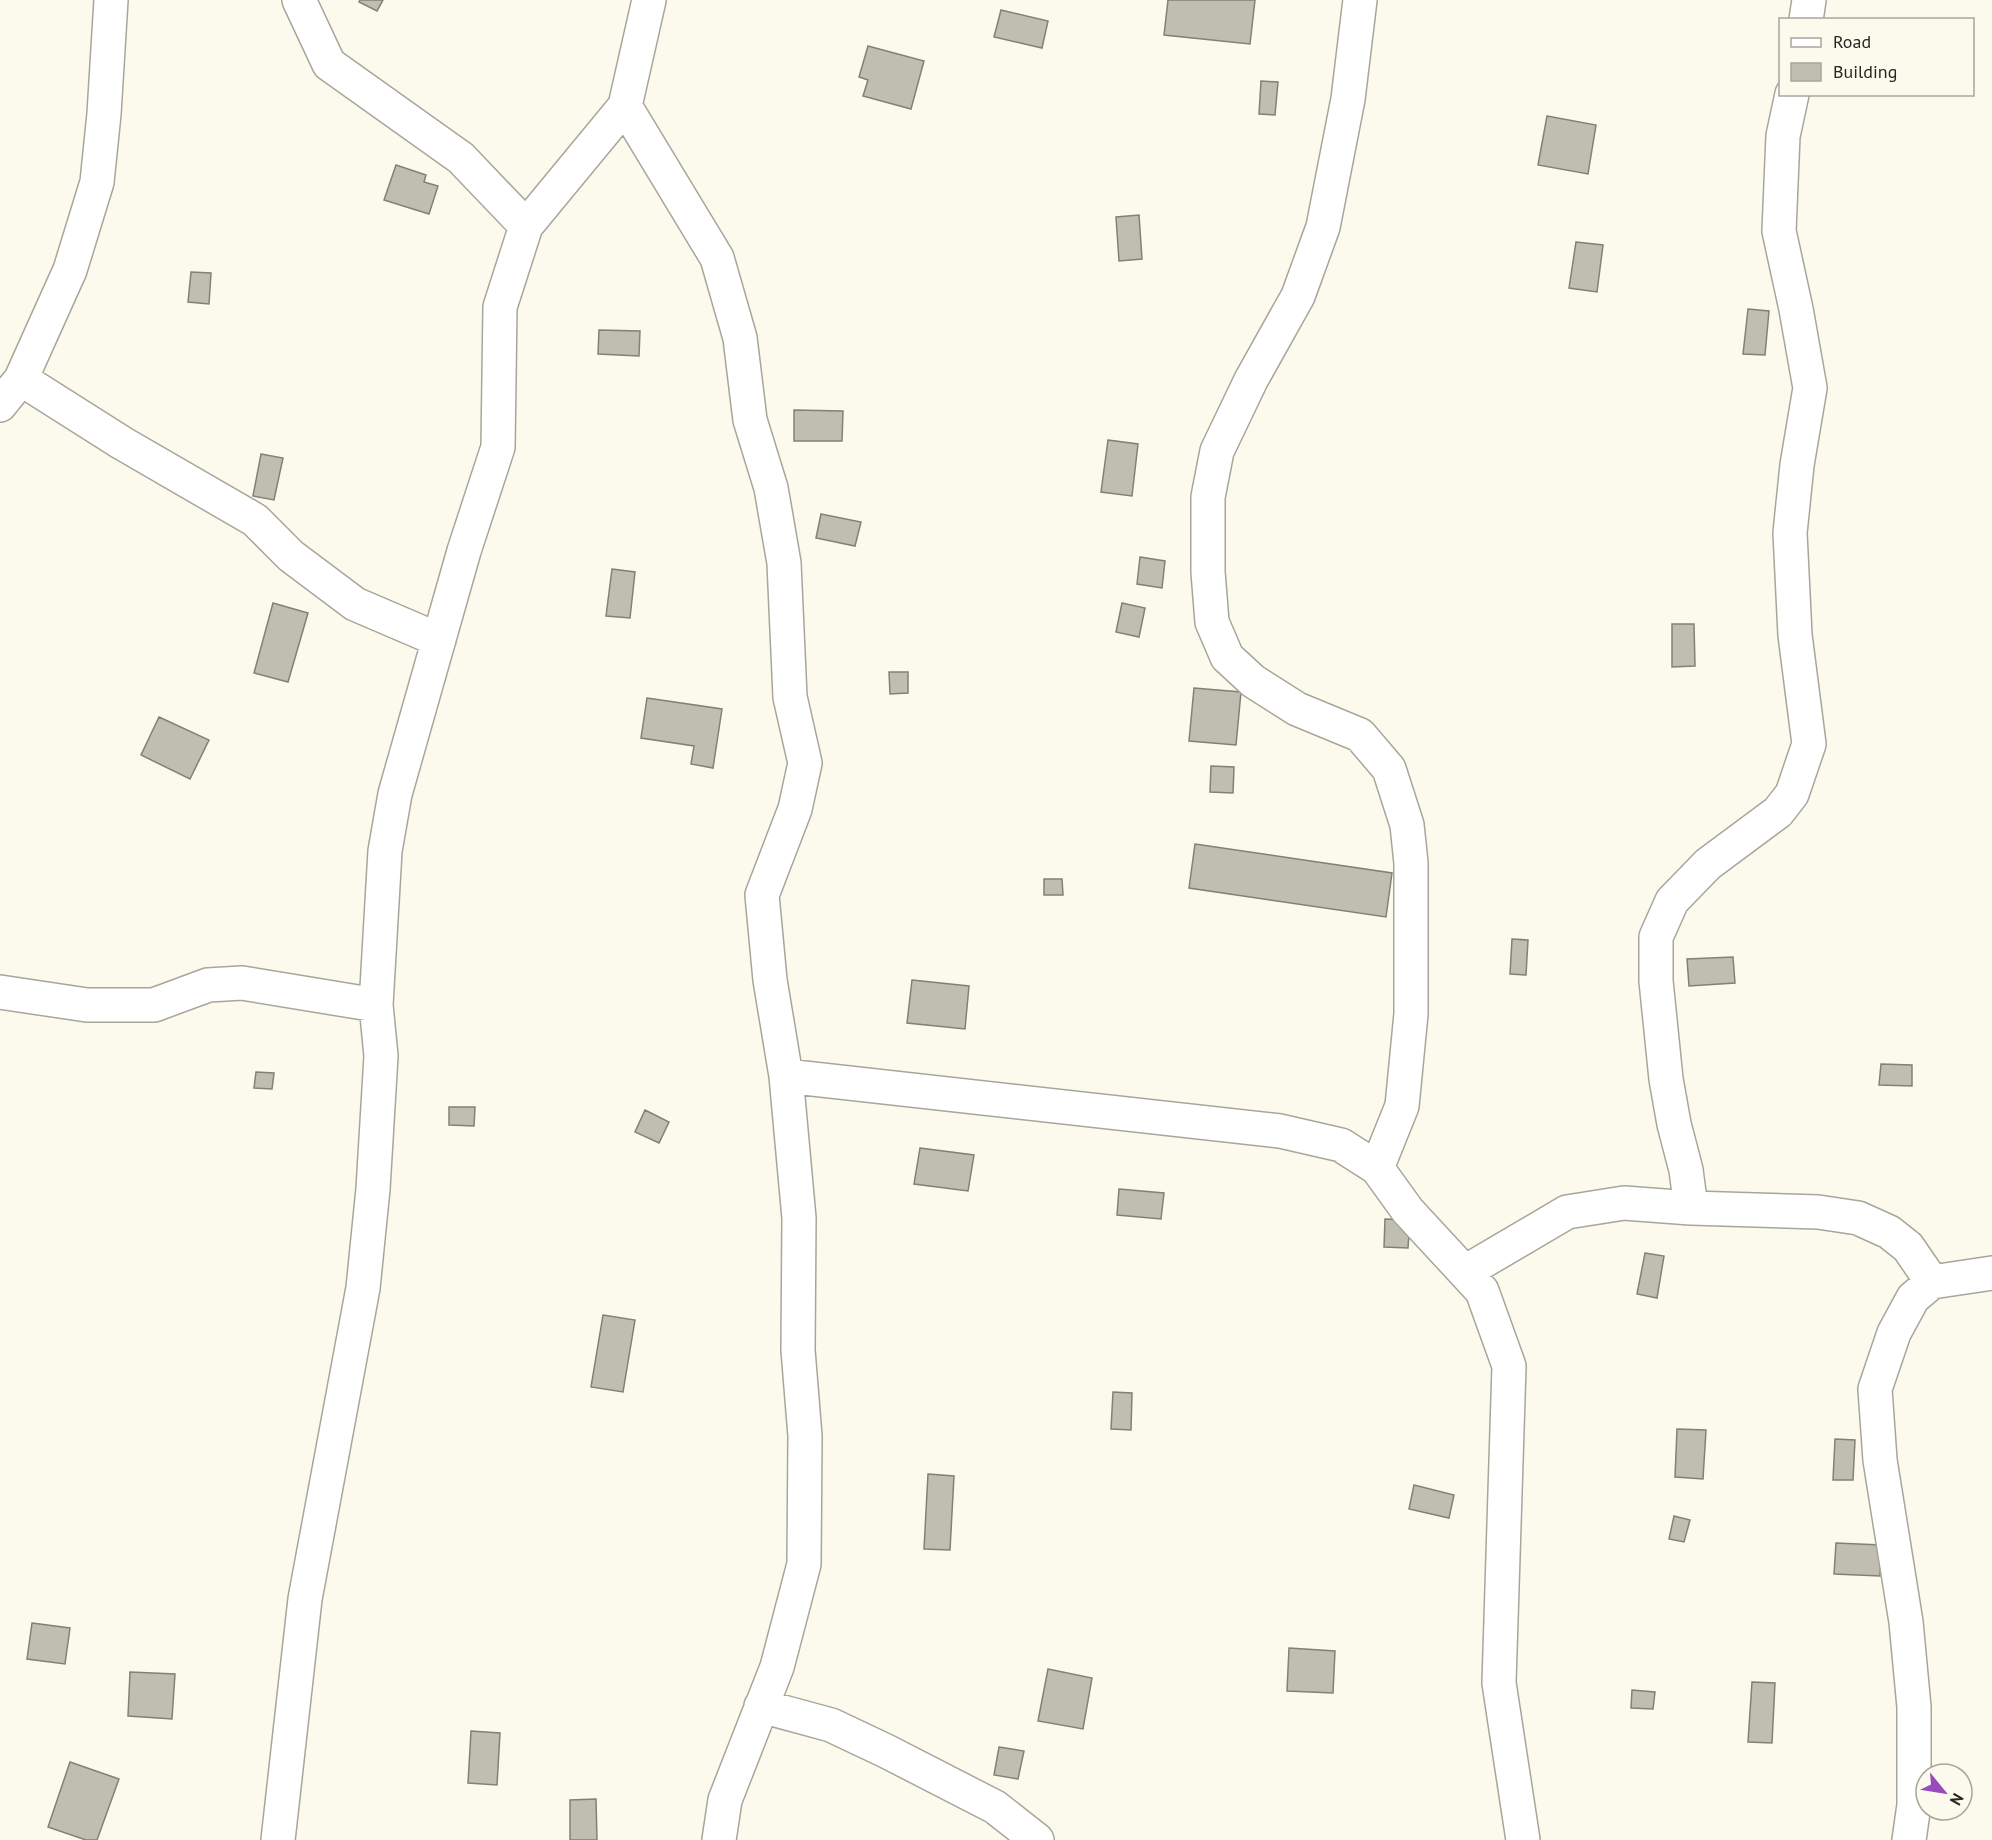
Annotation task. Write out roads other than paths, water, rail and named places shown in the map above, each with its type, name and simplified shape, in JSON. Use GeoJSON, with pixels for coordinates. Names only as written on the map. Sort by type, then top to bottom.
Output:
{"type":"FeatureCollection","features":[{"type":"Feature","properties":{"kind":"street"},"geometry":{"type":"LineString","coordinates":[[0,405],[21,379],[70,270],[97,182],[111,0]]}},
{"type":"Feature","properties":{"kind":"street"},"geometry":{"type":"LineString","coordinates":[[299,0],[329,64],[461,158],[526,226]]}},
{"type":"Feature","properties":{"kind":"street"},"geometry":{"type":"LineString","coordinates":[[278,1840],[305,1599],[363,1288],[374,1189],[381,1056],[376,1005],[385,851],[396,794],[464,551],[498,447],[500,307],[526,226],[625,105],[650,0]]}},
{"type":"Feature","properties":{"kind":"street"},"geometry":{"type":"LineString","coordinates":[[1360,0],[1348,99],[1323,227],[1298,296],[1251,380],[1217,451],[1208,497],[1208,572],[1212,622],[1227,657],[1252,681],[1297,709],[1360,735],[1389,769],[1407,825],[1411,863],[1411,1014],[1402,1106],[1377,1168]]}},
{"type":"Feature","properties":{"kind":"street"},"geometry":{"type":"LineString","coordinates":[[1806,18],[1809,0]]}},
{"type":"Feature","properties":{"kind":"street"},"geometry":{"type":"LineString","coordinates":[[1691,1208],[1686,1170],[1674,1124],[1666,1079],[1656,981],[1656,937],[1672,901],[1708,864],[1778,812],[1792,794],[1809,744],[1795,635],[1790,533],[1797,465],[1810,388],[1779,231],[1783,136],[1792,96]]}},
{"type":"Feature","properties":{"kind":"street"},"geometry":{"type":"LineString","coordinates":[[625,105],[717,258],[740,338],[750,420],[771,489],[784,563],[790,697],[804,763],[795,809],[762,895],[770,980],[786,1076],[799,1218],[798,1350],[805,1436],[804,1564],[777,1667],[725,1800],[719,1840]]}},
{"type":"Feature","properties":{"kind":"street"},"geometry":{"type":"LineString","coordinates":[[21,379],[122,443],[255,520],[291,556],[356,603],[439,640]]}},
{"type":"Feature","properties":{"kind":"street"},"geometry":{"type":"LineString","coordinates":[[0,992],[87,1005],[154,1005],[208,985],[242,983],[376,1005]]}},
{"type":"Feature","properties":{"kind":"street"},"geometry":{"type":"LineString","coordinates":[[786,1076],[1280,1131],[1341,1145],[1377,1168],[1408,1211],[1482,1290],[1509,1366],[1499,1683],[1523,1840]]}},
{"type":"Feature","properties":{"kind":"street"},"geometry":{"type":"LineString","coordinates":[[1465,1272],[1567,1212],[1624,1203],[1691,1208],[1818,1212],[1858,1218],[1889,1232],[1908,1247],[1932,1282]]}},
{"type":"Feature","properties":{"kind":"street"},"geometry":{"type":"LineString","coordinates":[[1908,1840],[1914,1805],[1914,1707],[1906,1622],[1880,1460],[1875,1389],[1894,1333],[1913,1298],[1932,1282],[1992,1273]]}},
{"type":"Feature","properties":{"kind":"street"},"geometry":{"type":"LineString","coordinates":[[761,1706],[831,1725],[886,1751],[995,1807],[1037,1840]]}}]}
